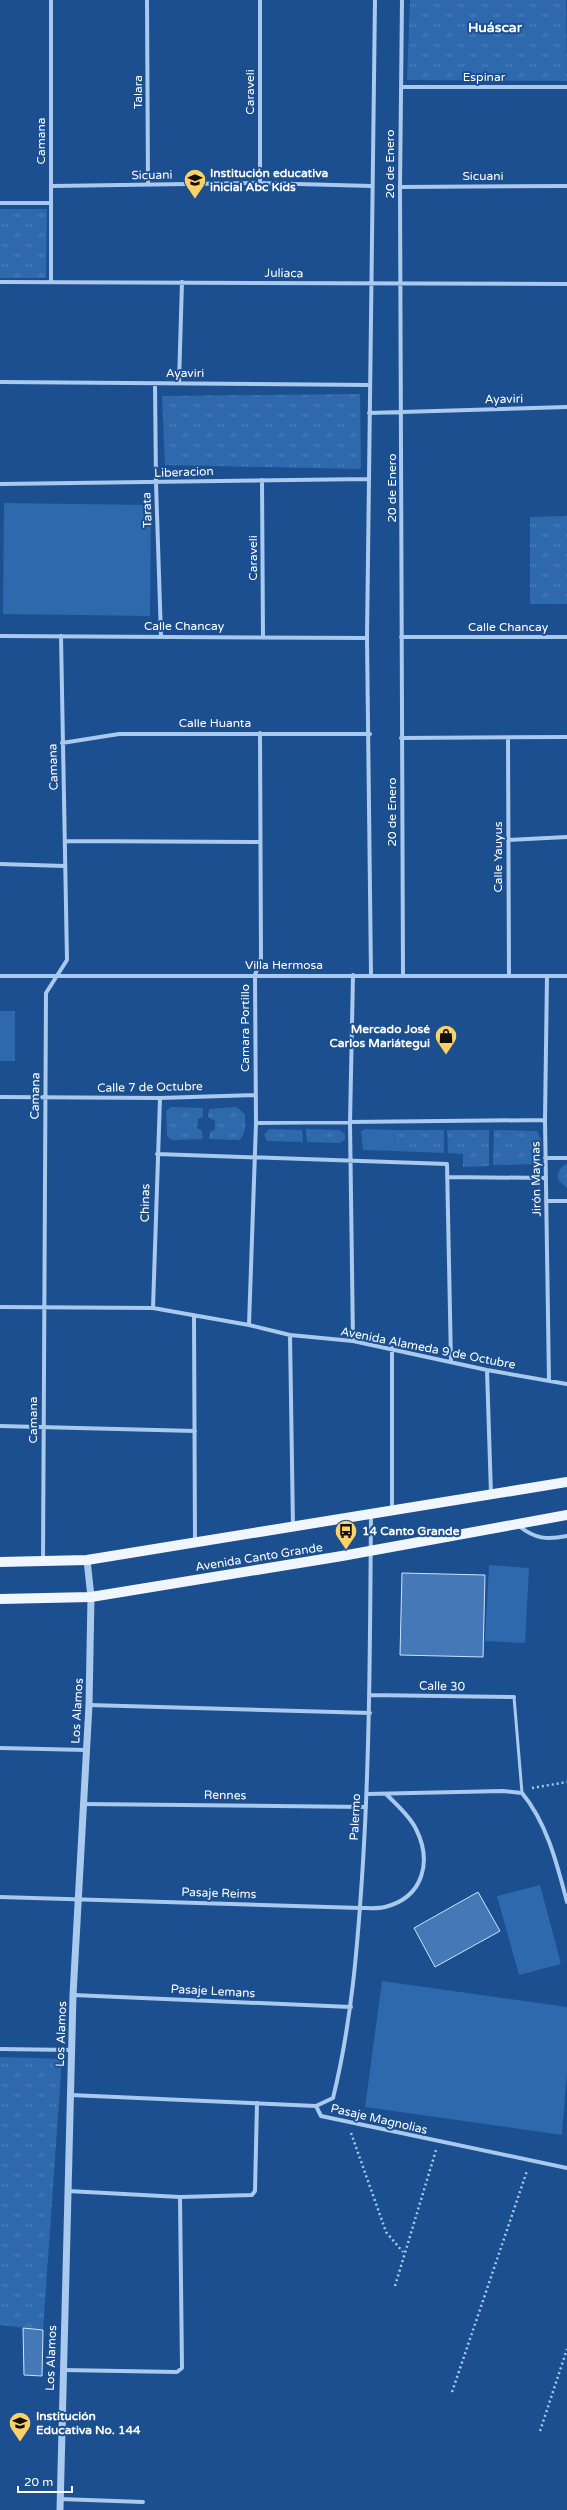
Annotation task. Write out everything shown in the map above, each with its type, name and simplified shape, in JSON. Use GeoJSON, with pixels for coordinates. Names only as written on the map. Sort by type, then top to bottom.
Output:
{"type":"FeatureCollection","features":[{"type":"Feature","properties":{"kind":"main road","name":"Avenida Canto Grande"},"geometry":{"type":"LineString","coordinates":[[0,1562],[87,1560],[195,1541],[392,1512],[567,1482]]}},
{"type":"Feature","properties":{"kind":"main road","name":"Avenida Canto Grande"},"geometry":{"type":"LineString","coordinates":[[0,1599],[91,1597],[371,1551],[567,1515]]}},
{"type":"Feature","properties":{"kind":"street","name":"Camana"},"geometry":{"type":"LineString","coordinates":[[51,0],[51,282]]}},
{"type":"Feature","properties":{"kind":"street","name":"Talara"},"geometry":{"type":"LineString","coordinates":[[148,0],[148,185]]}},
{"type":"Feature","properties":{"kind":"street","name":"Caraveli"},"geometry":{"type":"LineString","coordinates":[[260,0],[260,183]]}},
{"type":"Feature","properties":{"kind":"street","name":"20 de Enero"},"geometry":{"type":"LineString","coordinates":[[371,976],[368,479],[375,0]]}},
{"type":"Feature","properties":{"kind":"street","name":"20 de Enero"},"geometry":{"type":"LineString","coordinates":[[402,0],[400,283],[402,412],[401,738],[403,976]]}},
{"type":"Feature","properties":{"kind":"street","name":"Espinar"},"geometry":{"type":"LineString","coordinates":[[401,87],[567,88]]}},
{"type":"Feature","properties":{"kind":"street","name":"Sicuani"},"geometry":{"type":"LineString","coordinates":[[52,186],[260,183],[372,186]]}},
{"type":"Feature","properties":{"kind":"street","name":"Sicuani"},"geometry":{"type":"LineString","coordinates":[[400,187],[567,186]]}},
{"type":"Feature","properties":{"kind":"street"},"geometry":{"type":"LineString","coordinates":[[0,203],[51,203]]}},
{"type":"Feature","properties":{"kind":"street","name":"Juliaca"},"geometry":{"type":"LineString","coordinates":[[0,282],[567,284]]}},
{"type":"Feature","properties":{"kind":"street"},"geometry":{"type":"LineString","coordinates":[[179,382],[182,282]]}},
{"type":"Feature","properties":{"kind":"street","name":"Ayaviri"},"geometry":{"type":"LineString","coordinates":[[0,382],[179,382],[370,385]]}},
{"type":"Feature","properties":{"kind":"street","name":"Tarata"},"geometry":{"type":"LineString","coordinates":[[155,383],[156,483],[161,636]]}},
{"type":"Feature","properties":{"kind":"street","name":"Ayaviri"},"geometry":{"type":"LineString","coordinates":[[369,413],[567,407]]}},
{"type":"Feature","properties":{"kind":"street","name":"Liberacion"},"geometry":{"type":"LineString","coordinates":[[0,484],[368,479]]}},
{"type":"Feature","properties":{"kind":"street","name":"Caraveli"},"geometry":{"type":"LineString","coordinates":[[262,480],[263,636]]}},
{"type":"Feature","properties":{"kind":"street","name":"Calle Chancay"},"geometry":{"type":"LineString","coordinates":[[0,636],[263,636],[368,638]]}},
{"type":"Feature","properties":{"kind":"street","name":"Camana"},"geometry":{"type":"LineString","coordinates":[[43,1562],[42,1308],[46,993],[67,960],[61,636]]}},
{"type":"Feature","properties":{"kind":"street","name":"Calle Chancay"},"geometry":{"type":"LineString","coordinates":[[401,637],[567,637]]}},
{"type":"Feature","properties":{"kind":"street","name":"Camara Portillo"},"geometry":{"type":"LineString","coordinates":[[249,1325],[256,1123],[255,975],[261,958],[260,733]]}},
{"type":"Feature","properties":{"kind":"street","name":"Calle Huanta"},"geometry":{"type":"LineString","coordinates":[[62,743],[119,734],[370,734]]}},
{"type":"Feature","properties":{"kind":"street"},"geometry":{"type":"LineString","coordinates":[[401,738],[567,737]]}},
{"type":"Feature","properties":{"kind":"street","name":"Calle Yauyus"},"geometry":{"type":"LineString","coordinates":[[508,738],[509,976]]}},
{"type":"Feature","properties":{"kind":"street"},"geometry":{"type":"LineString","coordinates":[[508,840],[567,837]]}},
{"type":"Feature","properties":{"kind":"street"},"geometry":{"type":"LineString","coordinates":[[65,841],[260,842]]}},
{"type":"Feature","properties":{"kind":"street"},"geometry":{"type":"LineString","coordinates":[[0,864],[65,866]]}},
{"type":"Feature","properties":{"kind":"street"},"geometry":{"type":"LineString","coordinates":[[353,975],[350,1123],[353,1341]]}},
{"type":"Feature","properties":{"kind":"street","name":"Villa Hermosa"},"geometry":{"type":"LineString","coordinates":[[0,976],[567,976]]}},
{"type":"Feature","properties":{"kind":"street","name":"Jirón Maynas"},"geometry":{"type":"LineString","coordinates":[[547,976],[545,1158],[548,1381]]}},
{"type":"Feature","properties":{"kind":"street","name":"Calle 7 de Octubre"},"geometry":{"type":"LineString","coordinates":[[0,1097],[160,1098],[255,1095]]}},
{"type":"Feature","properties":{"kind":"street","name":"Chinas"},"geometry":{"type":"LineString","coordinates":[[153,1308],[160,1098]]}},
{"type":"Feature","properties":{"kind":"street"},"geometry":{"type":"LineString","coordinates":[[256,1123],[545,1120]]}},
{"type":"Feature","properties":{"kind":"street"},"geometry":{"type":"LineString","coordinates":[[157,1154],[447,1164],[451,1362]]}},
{"type":"Feature","properties":{"kind":"street"},"geometry":{"type":"LineString","coordinates":[[545,1158],[567,1158]]}},
{"type":"Feature","properties":{"kind":"street"},"geometry":{"type":"LineString","coordinates":[[447,1176],[546,1178]]}},
{"type":"Feature","properties":{"kind":"street"},"geometry":{"type":"LineString","coordinates":[[546,1201],[567,1201]]}},
{"type":"Feature","properties":{"kind":"street","name":"Avenida Alameda 9 de Octubre"},"geometry":{"type":"LineString","coordinates":[[0,1307],[153,1308],[249,1325],[290,1335],[353,1341],[392,1348],[488,1370],[567,1384]]}},
{"type":"Feature","properties":{"kind":"street"},"geometry":{"type":"LineString","coordinates":[[194,1315],[195,1541]]}},
{"type":"Feature","properties":{"kind":"street"},"geometry":{"type":"LineString","coordinates":[[290,1335],[293,1526]]}},
{"type":"Feature","properties":{"kind":"street"},"geometry":{"type":"LineString","coordinates":[[392,1348],[392,1512]]}},
{"type":"Feature","properties":{"kind":"street"},"geometry":{"type":"LineString","coordinates":[[488,1370],[492,1494]]}},
{"type":"Feature","properties":{"kind":"street"},"geometry":{"type":"LineString","coordinates":[[0,1426],[195,1431]]}},
{"type":"Feature","properties":{"kind":"street","name":"Palermo"},"geometry":{"type":"LineString","coordinates":[[316,2106],[333,2098],[351,2008],[360,1908],[367,1794],[370,1713],[371,1515]]}},
{"type":"Feature","properties":{"kind":"street"},"geometry":{"type":"LineString","coordinates":[[518,1524],[531,1535],[548,1539],[567,1536]]}},
{"type":"Feature","properties":{"kind":"street","name":"Los Alamos"},"geometry":{"type":"LineString","coordinates":[[60,2510],[62,2370],[72,2050],[88,1705],[91,1597],[87,1560]]}},
{"type":"Feature","properties":{"kind":"street","name":"Calle 30"},"geometry":{"type":"LineString","coordinates":[[370,1695],[514,1697]]}},
{"type":"Feature","properties":{"kind":"street"},"geometry":{"type":"LineString","coordinates":[[88,1705],[370,1713]]}},
{"type":"Feature","properties":{"kind":"street"},"geometry":{"type":"LineString","coordinates":[[0,1748],[86,1750]]}},
{"type":"Feature","properties":{"kind":"street"},"geometry":{"type":"LineString","coordinates":[[367,1794],[503,1791],[522,1793],[535,1809],[546,1834],[567,1902]]}},
{"type":"Feature","properties":{"kind":"street","name":"Pasaje Reims"},"geometry":{"type":"LineString","coordinates":[[0,1897],[360,1908],[385,1907],[402,1900],[416,1888],[424,1871],[425,1852],[416,1828],[386,1794]]}},
{"type":"Feature","properties":{"kind":"street","name":"Rennes"},"geometry":{"type":"LineString","coordinates":[[83,1804],[366,1807]]}},
{"type":"Feature","properties":{"kind":"street","name":"Pasaje Lemans"},"geometry":{"type":"LineString","coordinates":[[74,1995],[351,2008]]}},
{"type":"Feature","properties":{"kind":"street"},"geometry":{"type":"LineString","coordinates":[[0,2049],[72,2050]]}},
{"type":"Feature","properties":{"kind":"street","name":"Pasaje Magnolias"},"geometry":{"type":"LineString","coordinates":[[71,2095],[316,2106],[321,2116],[530,2162],[567,2168]]}},
{"type":"Feature","properties":{"kind":"street"},"geometry":{"type":"LineString","coordinates":[[68,2191],[180,2197],[248,2196],[256,2191],[257,2103]]}},
{"type":"Feature","properties":{"kind":"street"},"geometry":{"type":"LineString","coordinates":[[62,2370],[177,2372],[182,2368],[180,2197]]}},
{"type":"Feature","properties":{"kind":"street"},"geometry":{"type":"LineString","coordinates":[[60,2499],[143,2502]]}},
{"type":"Feature","properties":{"kind":"lane"},"geometry":{"type":"LineString","coordinates":[[514,1697],[522,1793]]}},
{"type":"Feature","properties":{"kind":"path"},"geometry":{"type":"LineString","coordinates":[[522,1793],[534,1787],[567,1782]]}},
{"type":"Feature","properties":{"kind":"path"},"geometry":{"type":"LineString","coordinates":[[347,2122],[386,2232],[403,2252]]}},
{"type":"Feature","properties":{"kind":"path"},"geometry":{"type":"LineString","coordinates":[[395,2286],[403,2252],[438,2142]]}},
{"type":"Feature","properties":{"kind":"path"},"geometry":{"type":"LineString","coordinates":[[452,2392],[530,2162]]}},
{"type":"Feature","properties":{"kind":"path"},"geometry":{"type":"LineString","coordinates":[[540,2431],[567,2349]]}},
{"type":"Feature","properties":{"kind":"green space"},"geometry":{"type":"Polygon","coordinates":[[[410,0],[566,0],[567,81],[407,80],[410,0]]]}},
{"type":"Feature","properties":{"kind":"green space"},"geometry":{"type":"Polygon","coordinates":[[[0,209],[47,209],[46,278],[0,278],[0,209]]]}},
{"type":"Feature","properties":{"kind":"green space"},"geometry":{"type":"Polygon","coordinates":[[[360,394],[361,468],[165,465],[162,396],[360,394]]]}},
{"type":"Feature","properties":{"kind":"green space"},"geometry":{"type":"Polygon","coordinates":[[[4,503],[151,505],[150,616],[3,614],[4,503]]]}},
{"type":"Feature","properties":{"kind":"green space"},"geometry":{"type":"Polygon","coordinates":[[[567,516],[567,604],[530,604],[530,517],[567,516]]]}},
{"type":"Feature","properties":{"kind":"green space"},"geometry":{"type":"Polygon","coordinates":[[[0,1011],[15,1011],[15,1061],[0,1061],[0,1011]]]}},
{"type":"Feature","properties":{"kind":"green space"},"geometry":{"type":"Polygon","coordinates":[[[171,1107],[203,1108],[203,1117],[198,1119],[197,1128],[202,1131],[203,1139],[172,1140],[167,1136],[166,1111],[171,1107]]]}},
{"type":"Feature","properties":{"kind":"green space"},"geometry":{"type":"Polygon","coordinates":[[[236,1107],[245,1114],[245,1128],[242,1137],[239,1140],[209,1139],[210,1132],[215,1129],[215,1121],[208,1117],[209,1109],[236,1107]]]}},
{"type":"Feature","properties":{"kind":"green space"},"geometry":{"type":"Polygon","coordinates":[[[269,1129],[302,1130],[303,1142],[267,1141],[264,1135],[269,1129]]]}},
{"type":"Feature","properties":{"kind":"green space"},"geometry":{"type":"Polygon","coordinates":[[[306,1129],[339,1130],[345,1134],[345,1139],[340,1143],[307,1142],[306,1129]]]}},
{"type":"Feature","properties":{"kind":"green space"},"geometry":{"type":"Polygon","coordinates":[[[366,1129],[395,1130],[394,1151],[363,1150],[361,1131],[366,1129]]]}},
{"type":"Feature","properties":{"kind":"green space"},"geometry":{"type":"Polygon","coordinates":[[[395,1130],[444,1130],[444,1153],[394,1151],[395,1130]]]}},
{"type":"Feature","properties":{"kind":"green space"},"geometry":{"type":"Polygon","coordinates":[[[447,1130],[489,1130],[489,1166],[463,1167],[463,1154],[448,1153],[447,1130]]]}},
{"type":"Feature","properties":{"kind":"green space"},"geometry":{"type":"Polygon","coordinates":[[[494,1130],[537,1131],[541,1140],[537,1164],[493,1165],[494,1130]]]}},
{"type":"Feature","properties":{"kind":"green space"},"geometry":{"type":"Polygon","coordinates":[[[567,1164],[567,1188],[559,1181],[558,1175],[560,1169],[567,1164]]]}},
{"type":"Feature","properties":{"kind":"green space"},"geometry":{"type":"Polygon","coordinates":[[[489,1565],[529,1568],[525,1643],[485,1641],[489,1565]]]}},
{"type":"Feature","properties":{"kind":"green space"},"geometry":{"type":"Polygon","coordinates":[[[540,1885],[561,1964],[519,1975],[497,1896],[540,1885]]]}},
{"type":"Feature","properties":{"kind":"green space"},"geometry":{"type":"Polygon","coordinates":[[[382,1981],[567,2007],[567,2072],[562,2135],[365,2107],[382,1981]]]}},
{"type":"Feature","properties":{"kind":"green space"},"geometry":{"type":"Polygon","coordinates":[[[0,2057],[62,2059],[43,2330],[0,2325],[0,2057]]]}},
{"type":"Feature","properties":{"kind":"building"},"geometry":{"type":"Polygon","coordinates":[[[402,1573],[485,1575],[483,1657],[400,1655],[402,1573]]]}},
{"type":"Feature","properties":{"kind":"building"},"geometry":{"type":"Polygon","coordinates":[[[478,1892],[500,1931],[435,1967],[414,1928],[478,1892]]]}},
{"type":"Feature","properties":{"kind":"building"},"geometry":{"type":"Polygon","coordinates":[[[23,2328],[43,2330],[42,2376],[24,2375],[23,2328]]]}},
{"type":"Feature","properties":{"kind":"place","name":"Institución educativa inicial Abc Kids"},"geometry":{"type":"Point","coordinates":[195,200]}},
{"type":"Feature","properties":{"kind":"place","name":"Mercado José Carlos Mariátegui"},"geometry":{"type":"Point","coordinates":[446,1056]}},
{"type":"Feature","properties":{"kind":"place","name":"14 Canto Grande"},"geometry":{"type":"Point","coordinates":[346,1550]}},
{"type":"Feature","properties":{"kind":"place","name":"Institución Educativa No. 144"},"geometry":{"type":"Point","coordinates":[20,2442]}},
{"type":"Feature","properties":{"kind":"district","name":"Huáscar"},"geometry":{"type":"Point","coordinates":[495,27]}}]}
